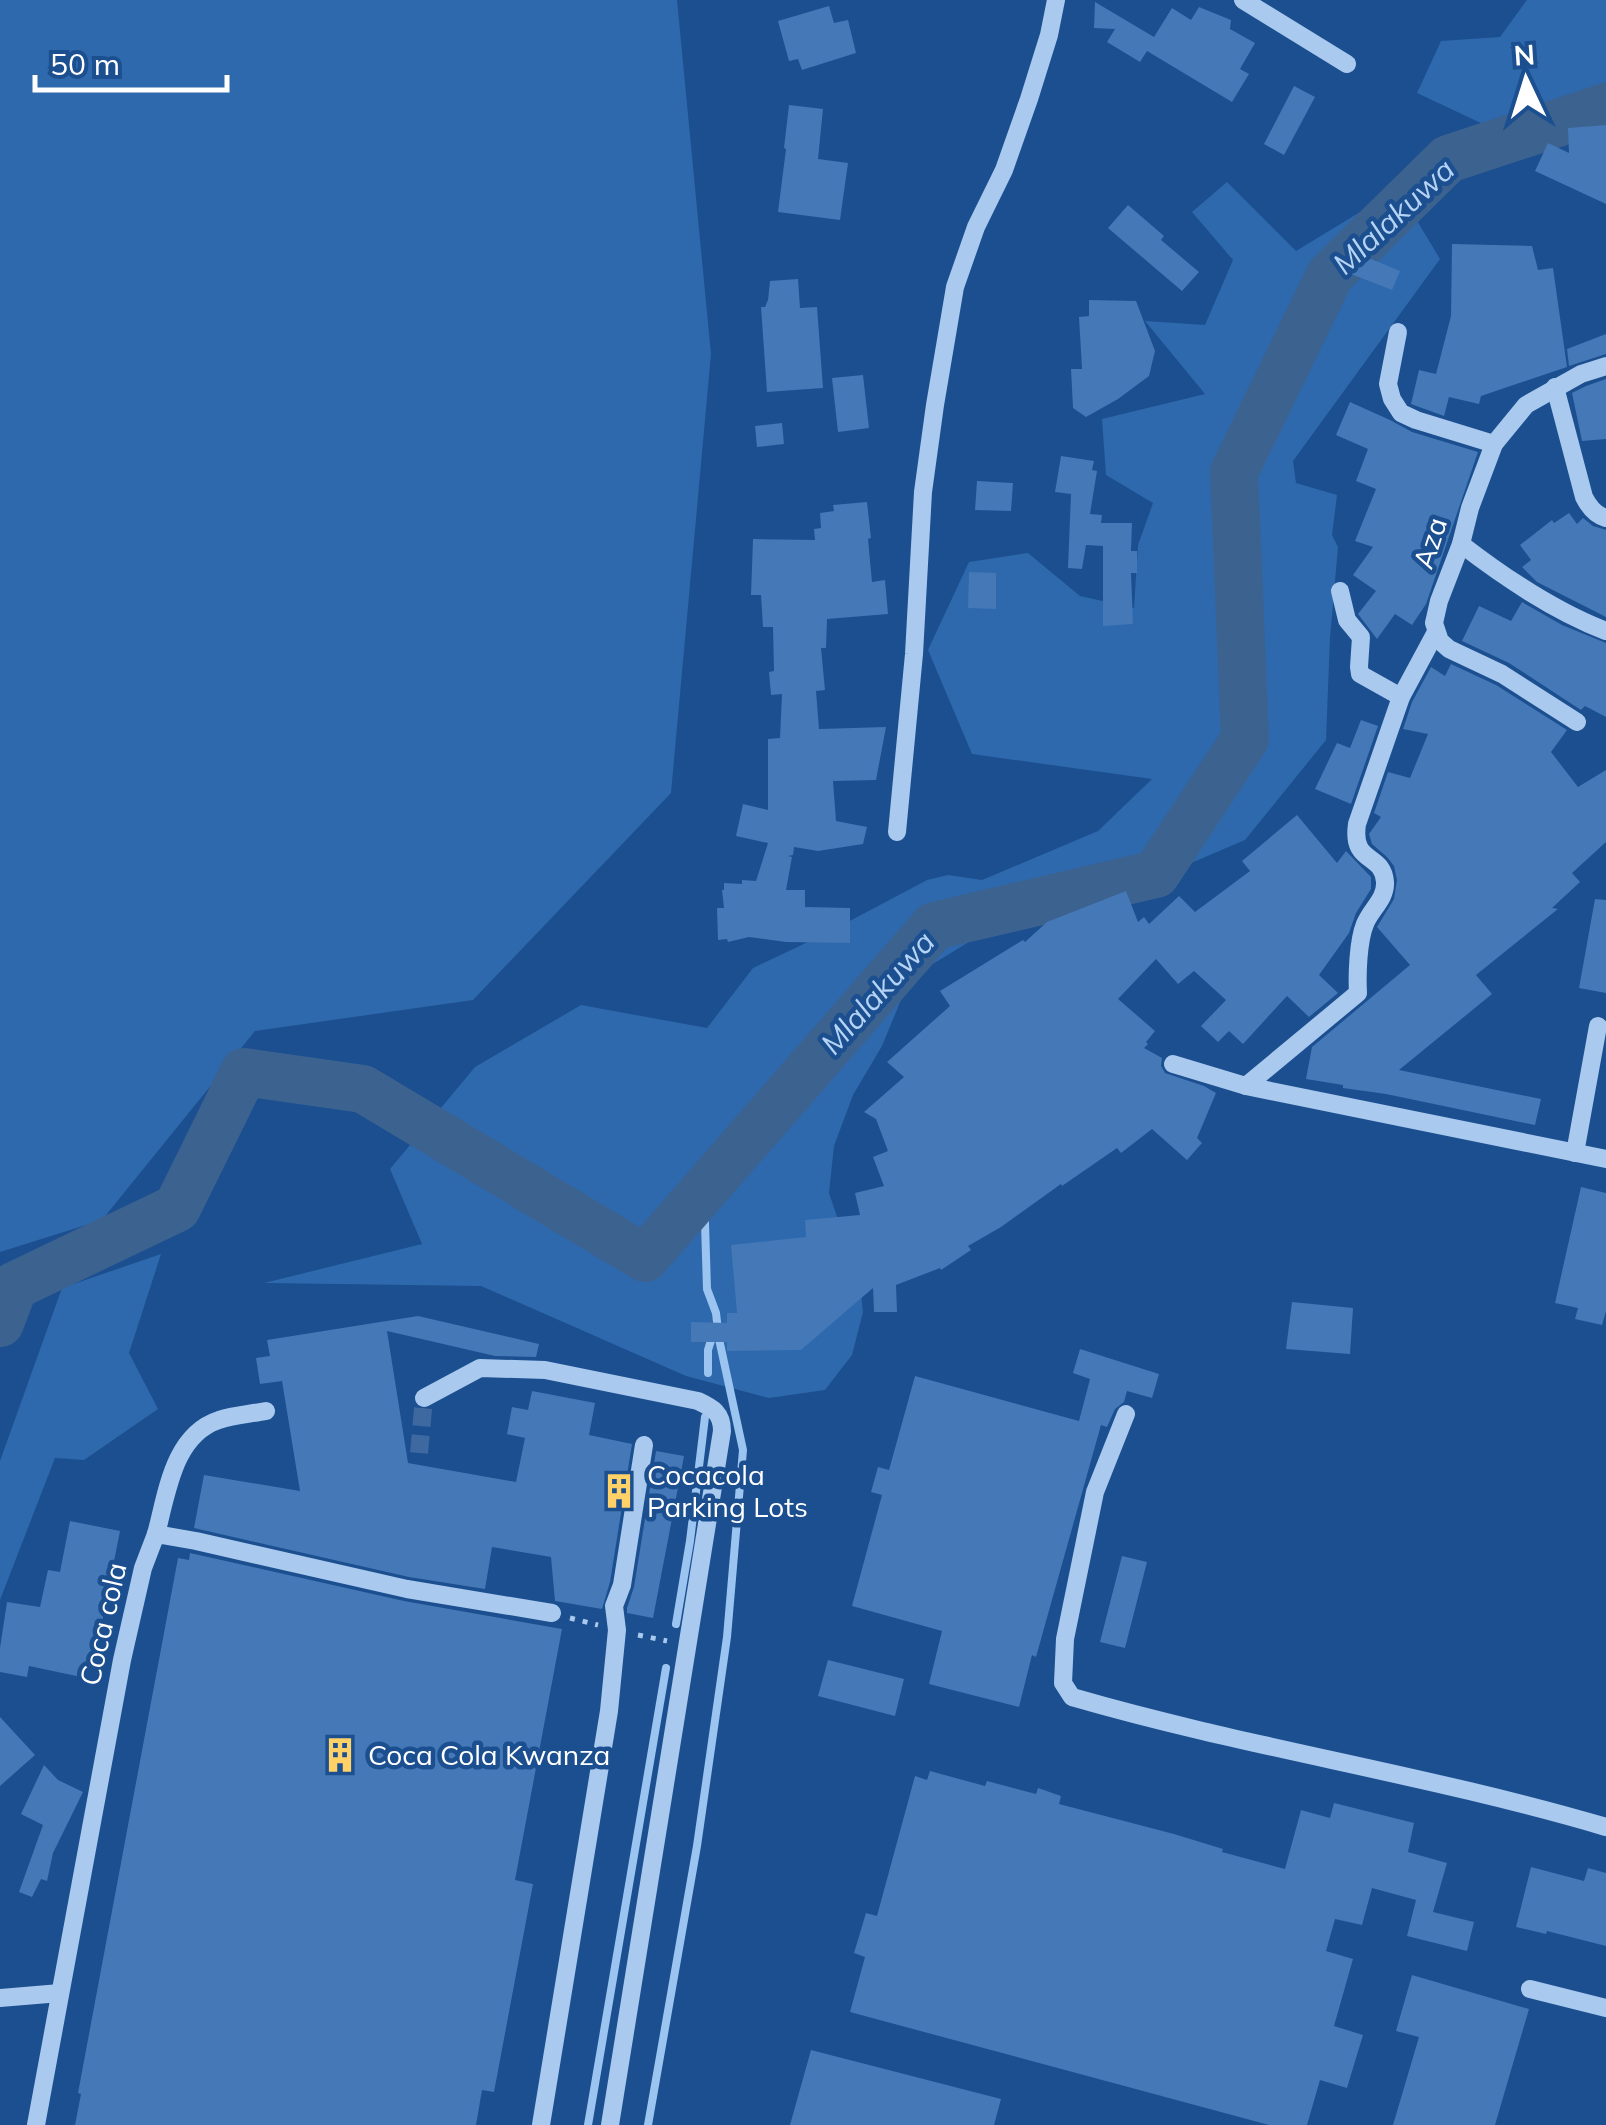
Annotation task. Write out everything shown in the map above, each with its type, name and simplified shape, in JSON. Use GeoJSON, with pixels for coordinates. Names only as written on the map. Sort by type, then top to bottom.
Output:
{"type":"FeatureCollection","features":[{"type":"Feature","properties":{"kind":"street"},"geometry":{"type":"LineString","coordinates":[[897,832],[914,654],[923,492],[955,287],[1030,99],[1056,0]]}},
{"type":"Feature","properties":{"kind":"street"},"geometry":{"type":"LineString","coordinates":[[1243,0],[1347,64]]}},
{"type":"Feature","properties":{"kind":"street"},"geometry":{"type":"LineString","coordinates":[[1398,332],[1388,384],[1401,412],[1494,444]]}},
{"type":"Feature","properties":{"kind":"street","name":"Aza"},"geometry":{"type":"LineString","coordinates":[[1246,1086],[1358,994],[1364,925],[1384,891],[1385,876],[1360,850],[1355,838],[1357,824],[1401,698],[1436,632],[1439,601],[1494,444],[1526,404],[1581,374],[1606,366]]}},
{"type":"Feature","properties":{"kind":"street"},"geometry":{"type":"LineString","coordinates":[[1555,387],[1584,497],[1598,516],[1606,518]]}},
{"type":"Feature","properties":{"kind":"street"},"geometry":{"type":"LineString","coordinates":[[1461,544],[1499,574],[1581,621],[1606,630]]}},
{"type":"Feature","properties":{"kind":"street"},"geometry":{"type":"LineString","coordinates":[[1340,591],[1347,620],[1361,637],[1360,674],[1401,698]]}},
{"type":"Feature","properties":{"kind":"street"},"geometry":{"type":"LineString","coordinates":[[1436,632],[1440,641],[1457,655],[1502,674],[1577,722]]}},
{"type":"Feature","properties":{"kind":"street"},"geometry":{"type":"LineString","coordinates":[[1575,1154],[1598,1026]]}},
{"type":"Feature","properties":{"kind":"street"},"geometry":{"type":"LineString","coordinates":[[1173,1064],[1246,1086],[1606,1159]]}},
{"type":"Feature","properties":{"kind":"street"},"geometry":{"type":"LineString","coordinates":[[424,1398],[480,1368],[545,1370],[698,1400],[714,1408],[721,1417],[722,1431],[610,2125]]}},
{"type":"Feature","properties":{"kind":"street"},"geometry":{"type":"LineString","coordinates":[[156,1534],[178,1458],[194,1433],[218,1420],[266,1411]]}},
{"type":"Feature","properties":{"kind":"street"},"geometry":{"type":"LineString","coordinates":[[1126,1414],[1095,1492],[1064,1639],[1064,1684],[1072,1697],[1333,1761],[1522,1802],[1606,1827]]}},
{"type":"Feature","properties":{"kind":"street"},"geometry":{"type":"LineString","coordinates":[[541,2125],[610,1711],[617,1630],[614,1606],[622,1585],[644,1444]]}},
{"type":"Feature","properties":{"kind":"street","name":"Coca cola"},"geometry":{"type":"LineString","coordinates":[[36,2125],[122,1660],[143,1568],[156,1534],[408,1590],[552,1613]]}},
{"type":"Feature","properties":{"kind":"street"},"geometry":{"type":"LineString","coordinates":[[1530,1990],[1606,2008]]}},
{"type":"Feature","properties":{"kind":"street"},"geometry":{"type":"LineString","coordinates":[[0,1998],[60,1993]]}},
{"type":"Feature","properties":{"kind":"shaded area"},"geometry":{"type":"Polygon","coordinates":[[[0,0],[677,0],[711,354],[671,793],[473,1000],[255,1031],[102,1220],[0,1252],[0,0]]]}},
{"type":"Feature","properties":{"kind":"shaded area"},"geometry":{"type":"Polygon","coordinates":[[[1527,0],[1606,0],[1606,84],[1485,125],[1417,93],[1441,41],[1500,37],[1527,0]]]}},
{"type":"Feature","properties":{"kind":"shaded area"},"geometry":{"type":"Polygon","coordinates":[[[1227,182],[1296,251],[1398,189],[1440,259],[1293,461],[1296,483],[1337,495],[1332,535],[1338,547],[1326,740],[1245,840],[1170,872],[1148,886],[1100,891],[1037,910],[977,937],[910,978],[882,1046],[853,1095],[834,1146],[829,1193],[860,1284],[863,1312],[852,1355],[825,1390],[769,1398],[686,1376],[481,1286],[264,1283],[422,1244],[390,1169],[475,1067],[581,1005],[707,1028],[753,968],[927,880],[948,875],[982,880],[1098,831],[1152,779],[972,754],[928,650],[969,562],[1028,553],[1080,596],[1134,608],[1138,545],[1153,503],[1106,475],[1102,419],[1205,394],[1145,321],[1205,325],[1233,260],[1192,212],[1227,182]]]}},
{"type":"Feature","properties":{"kind":"shaded area"},"geometry":{"type":"Polygon","coordinates":[[[161,1254],[129,1353],[158,1409],[84,1460],[55,1458],[0,1600],[0,1461],[62,1288],[161,1254]]]}},
{"type":"Feature","properties":{"kind":"building"},"geometry":{"type":"Polygon","coordinates":[[[1095,2],[1154,37],[1172,8],[1191,20],[1199,7],[1231,20],[1230,29],[1255,43],[1240,69],[1249,74],[1232,102],[1147,51],[1140,62],[1107,42],[1115,29],[1094,28],[1095,2]]]}},
{"type":"Feature","properties":{"kind":"building"},"geometry":{"type":"Polygon","coordinates":[[[829,6],[834,23],[848,20],[856,53],[802,70],[798,59],[789,61],[778,21],[829,6]]]}},
{"type":"Feature","properties":{"kind":"building"},"geometry":{"type":"Polygon","coordinates":[[[1294,86],[1315,97],[1284,155],[1264,144],[1294,86]]]}},
{"type":"Feature","properties":{"kind":"building"},"geometry":{"type":"Polygon","coordinates":[[[789,105],[823,109],[818,159],[848,163],[840,220],[778,212],[789,105]]]}},
{"type":"Feature","properties":{"kind":"building"},"geometry":{"type":"Polygon","coordinates":[[[1606,125],[1606,204],[1535,171],[1548,143],[1569,153],[1568,128],[1606,125]]]}},
{"type":"Feature","properties":{"kind":"building"},"geometry":{"type":"Polygon","coordinates":[[[1128,205],[1199,272],[1182,291],[1108,228],[1128,205]]]}},
{"type":"Feature","properties":{"kind":"building"},"geometry":{"type":"Polygon","coordinates":[[[1452,244],[1532,246],[1538,270],[1553,268],[1567,367],[1481,396],[1479,404],[1449,397],[1444,416],[1411,404],[1419,370],[1436,374],[1451,316],[1452,244]]]}},
{"type":"Feature","properties":{"kind":"building"},"geometry":{"type":"Polygon","coordinates":[[[1359,254],[1400,271],[1392,290],[1351,274],[1359,254]]]}},
{"type":"Feature","properties":{"kind":"building"},"geometry":{"type":"Polygon","coordinates":[[[798,279],[800,308],[817,307],[823,388],[767,392],[761,307],[768,300],[770,281],[798,279]]]}},
{"type":"Feature","properties":{"kind":"building"},"geometry":{"type":"Polygon","coordinates":[[[1089,300],[1136,301],[1155,351],[1149,376],[1086,417],[1073,408],[1071,369],[1082,369],[1079,317],[1089,316],[1089,300]]]}},
{"type":"Feature","properties":{"kind":"building"},"geometry":{"type":"Polygon","coordinates":[[[1606,334],[1606,354],[1569,366],[1567,349],[1606,334]]]}},
{"type":"Feature","properties":{"kind":"building"},"geometry":{"type":"Polygon","coordinates":[[[863,375],[869,428],[838,432],[832,378],[863,375]]]}},
{"type":"Feature","properties":{"kind":"building"},"geometry":{"type":"Polygon","coordinates":[[[1606,379],[1606,439],[1582,441],[1572,393],[1606,379]]]}},
{"type":"Feature","properties":{"kind":"building"},"geometry":{"type":"Polygon","coordinates":[[[1350,402],[1412,432],[1478,452],[1426,604],[1412,625],[1395,614],[1377,639],[1358,614],[1376,591],[1353,575],[1373,547],[1355,541],[1376,489],[1356,481],[1368,449],[1336,435],[1350,402]]]}},
{"type":"Feature","properties":{"kind":"building"},"geometry":{"type":"Polygon","coordinates":[[[782,423],[784,444],[757,447],[755,426],[782,423]]]}},
{"type":"Feature","properties":{"kind":"building"},"geometry":{"type":"Polygon","coordinates":[[[1061,456],[1094,461],[1092,470],[1097,471],[1090,514],[1102,515],[1101,523],[1132,523],[1131,551],[1137,551],[1137,573],[1131,573],[1133,624],[1103,626],[1103,546],[1086,545],[1082,569],[1068,568],[1071,494],[1055,492],[1061,456]]]}},
{"type":"Feature","properties":{"kind":"building"},"geometry":{"type":"Polygon","coordinates":[[[977,481],[1013,483],[1011,511],[975,510],[977,481]]]}},
{"type":"Feature","properties":{"kind":"building"},"geometry":{"type":"Polygon","coordinates":[[[867,502],[872,582],[885,580],[888,614],[827,619],[826,648],[821,648],[825,690],[816,691],[819,729],[886,727],[876,780],[833,781],[836,821],[867,827],[863,844],[818,851],[794,847],[793,855],[788,856],[792,857],[786,890],[805,890],[805,907],[850,908],[850,943],[749,937],[718,940],[717,908],[724,908],[724,883],[756,881],[768,843],[736,836],[743,804],[768,810],[768,739],[780,738],[782,694],[771,695],[769,672],[774,671],[773,627],[763,627],[761,595],[751,595],[753,539],[815,540],[814,529],[821,528],[820,513],[834,511],[833,505],[867,502]]]}},
{"type":"Feature","properties":{"kind":"building"},"geometry":{"type":"Polygon","coordinates":[[[1569,513],[1577,524],[1583,518],[1606,530],[1606,617],[1537,582],[1522,567],[1531,560],[1520,545],[1552,520],[1554,523],[1569,513]]]}},
{"type":"Feature","properties":{"kind":"building"},"geometry":{"type":"Polygon","coordinates":[[[969,572],[996,573],[996,609],[968,608],[969,572]]]}},
{"type":"Feature","properties":{"kind":"building"},"geometry":{"type":"Polygon","coordinates":[[[1522,602],[1562,625],[1606,643],[1606,717],[1585,706],[1581,710],[1509,663],[1462,641],[1479,606],[1511,621],[1522,602]]]}},
{"type":"Feature","properties":{"kind":"building"},"geometry":{"type":"Polygon","coordinates":[[[1451,664],[1496,685],[1567,730],[1551,752],[1578,787],[1606,770],[1606,842],[1572,873],[1580,882],[1552,908],[1558,909],[1476,975],[1492,994],[1399,1070],[1541,1099],[1535,1125],[1306,1079],[1312,1047],[1410,965],[1377,927],[1394,899],[1397,880],[1394,866],[1372,844],[1369,834],[1381,817],[1374,813],[1388,772],[1410,778],[1428,734],[1403,729],[1412,702],[1431,667],[1445,676],[1451,664]]]}},
{"type":"Feature","properties":{"kind":"building"},"geometry":{"type":"Polygon","coordinates":[[[1361,720],[1378,726],[1351,804],[1315,789],[1337,743],[1350,748],[1361,720]]]}},
{"type":"Feature","properties":{"kind":"building"},"geometry":{"type":"Polygon","coordinates":[[[1297,815],[1337,863],[1346,851],[1371,877],[1371,889],[1349,933],[1319,975],[1338,993],[1309,1017],[1287,996],[1243,1044],[1229,1031],[1218,1042],[1201,1026],[1226,1000],[1194,971],[1178,984],[1156,959],[1118,999],[1155,1031],[1144,1048],[1162,1058],[1165,1073],[1216,1093],[1197,1138],[1202,1143],[1187,1160],[1152,1129],[1121,1153],[1117,1148],[968,1246],[971,1250],[941,1270],[896,1285],[897,1312],[874,1312],[873,1288],[801,1350],[727,1351],[727,1342],[691,1342],[691,1322],[727,1323],[727,1313],[737,1313],[731,1245],[806,1237],[805,1220],[860,1215],[855,1193],[884,1186],[873,1157],[888,1151],[876,1119],[864,1112],[904,1077],[887,1062],[950,1006],[940,991],[1025,942],[1047,922],[1126,891],[1138,922],[1144,917],[1149,924],[1179,896],[1195,912],[1250,871],[1242,861],[1297,815]]]}},
{"type":"Feature","properties":{"kind":"building"},"geometry":{"type":"Polygon","coordinates":[[[1595,899],[1606,900],[1606,993],[1579,988],[1595,899]]]}},
{"type":"Feature","properties":{"kind":"building"},"geometry":{"type":"Polygon","coordinates":[[[1581,1187],[1606,1193],[1606,1311],[1602,1325],[1575,1319],[1578,1308],[1555,1303],[1581,1187]]]}},
{"type":"Feature","properties":{"kind":"building"},"geometry":{"type":"Polygon","coordinates":[[[1292,1302],[1353,1308],[1350,1354],[1286,1349],[1292,1302]]]}},
{"type":"Feature","properties":{"kind":"building"},"geometry":{"type":"Polygon","coordinates":[[[418,1316],[539,1344],[536,1357],[495,1356],[387,1331],[408,1463],[516,1482],[525,1438],[507,1434],[512,1407],[528,1410],[532,1391],[595,1403],[589,1435],[632,1444],[610,1582],[602,1609],[555,1601],[551,1557],[492,1547],[485,1589],[409,1577],[194,1528],[204,1475],[300,1491],[282,1381],[260,1384],[256,1358],[270,1356],[267,1340],[418,1316]]]}},
{"type":"Feature","properties":{"kind":"building"},"geometry":{"type":"Polygon","coordinates":[[[1080,1349],[1159,1374],[1152,1398],[1127,1391],[1107,1427],[1101,1425],[1019,1707],[929,1684],[942,1631],[852,1606],[882,1495],[871,1492],[878,1467],[889,1470],[915,1376],[1079,1421],[1090,1379],[1073,1373],[1080,1349]]]}},
{"type":"Feature","properties":{"kind":"building"},"geometry":{"type":"Polygon","coordinates":[[[656,1451],[684,1456],[653,1618],[627,1613],[627,1608],[634,1587],[656,1451]]]}},
{"type":"Feature","properties":{"kind":"building"},"geometry":{"type":"Polygon","coordinates":[[[70,1521],[120,1531],[96,1652],[92,1651],[86,1678],[29,1666],[27,1677],[0,1672],[7,1602],[40,1607],[48,1570],[60,1572],[70,1521]]]}},
{"type":"Feature","properties":{"kind":"building","name":"Coca Cola Kwanza"},"geometry":{"type":"Polygon","coordinates":[[[190,1553],[404,1601],[562,1629],[515,1880],[533,1884],[494,2092],[482,2090],[476,2125],[75,2125],[178,1558],[189,1560],[190,1553]]]}},
{"type":"Feature","properties":{"kind":"building"},"geometry":{"type":"Polygon","coordinates":[[[1122,1556],[1147,1562],[1125,1648],[1100,1642],[1122,1556]]]}},
{"type":"Feature","properties":{"kind":"building"},"geometry":{"type":"Polygon","coordinates":[[[828,1660],[904,1679],[895,1716],[818,1696],[828,1660]]]}},
{"type":"Feature","properties":{"kind":"building"},"geometry":{"type":"Polygon","coordinates":[[[0,1717],[35,1755],[0,1786],[0,1717]]]}},
{"type":"Feature","properties":{"kind":"building"},"geometry":{"type":"Polygon","coordinates":[[[44,1765],[58,1780],[83,1792],[53,1853],[47,1881],[41,1879],[32,1897],[19,1892],[43,1825],[21,1814],[44,1765]]]}},
{"type":"Feature","properties":{"kind":"building"},"geometry":{"type":"Polygon","coordinates":[[[930,1771],[985,1786],[987,1781],[1036,1794],[1038,1788],[1061,1796],[1059,1804],[1285,1869],[1301,1810],[1330,1818],[1334,1803],[1414,1823],[1408,1852],[1447,1863],[1433,1912],[1474,1922],[1467,1951],[1407,1936],[1416,1900],[1372,1888],[1362,1925],[1335,1919],[1326,1951],[1353,1959],[1334,2026],[1363,2035],[1347,2088],[1320,2080],[1307,2125],[1269,2125],[850,2012],[865,1957],[854,1953],[866,1913],[877,1916],[915,1776],[927,1780],[930,1771]]]}},
{"type":"Feature","properties":{"kind":"building"},"geometry":{"type":"Polygon","coordinates":[[[1531,1867],[1584,1881],[1588,1868],[1606,1873],[1606,1946],[1516,1927],[1531,1867]]]}},
{"type":"Feature","properties":{"kind":"building"},"geometry":{"type":"Polygon","coordinates":[[[1412,1975],[1529,2009],[1495,2125],[1393,2125],[1419,2037],[1396,2031],[1412,1975]]]}},
{"type":"Feature","properties":{"kind":"building"},"geometry":{"type":"Polygon","coordinates":[[[811,2050],[1001,2099],[994,2125],[790,2125],[811,2050]]]}},
{"type":"Feature","properties":{"kind":"waterway","name":"Mlalakuwa"},"geometry":{"type":"LineString","coordinates":[[0,1323],[14,1286],[177,1208],[244,1072],[363,1089],[645,1258],[934,926],[1156,874],[1245,739],[1234,472],[1330,275],[1448,159],[1606,107]]}},
{"type":"Feature","properties":{"kind":"waterway"},"geometry":{"type":"LineString","coordinates":[[648,2125],[697,1846],[727,1637],[743,1450],[716,1313],[707,1289],[704,1190]]}},
{"type":"Feature","properties":{"kind":"waterway"},"geometry":{"type":"LineString","coordinates":[[708,1373],[713,1334]]}},
{"type":"Feature","properties":{"kind":"waterway"},"geometry":{"type":"LineString","coordinates":[[676,1624],[705,1417]]}},
{"type":"Feature","properties":{"kind":"waterway"},"geometry":{"type":"LineString","coordinates":[[588,2125],[666,1668]]}},
{"type":"Feature","properties":{"kind":"tunnel"},"geometry":{"type":"LineString","coordinates":[[419,1453],[424,1398]]}},
{"type":"Feature","properties":{"kind":"place","name":"Cocacola Parking Lots"},"geometry":{"type":"Point","coordinates":[619,1491]}},
{"type":"Feature","properties":{"kind":"place","name":"Coca Cola Kwanza"},"geometry":{"type":"Point","coordinates":[340,1755]}}]}
